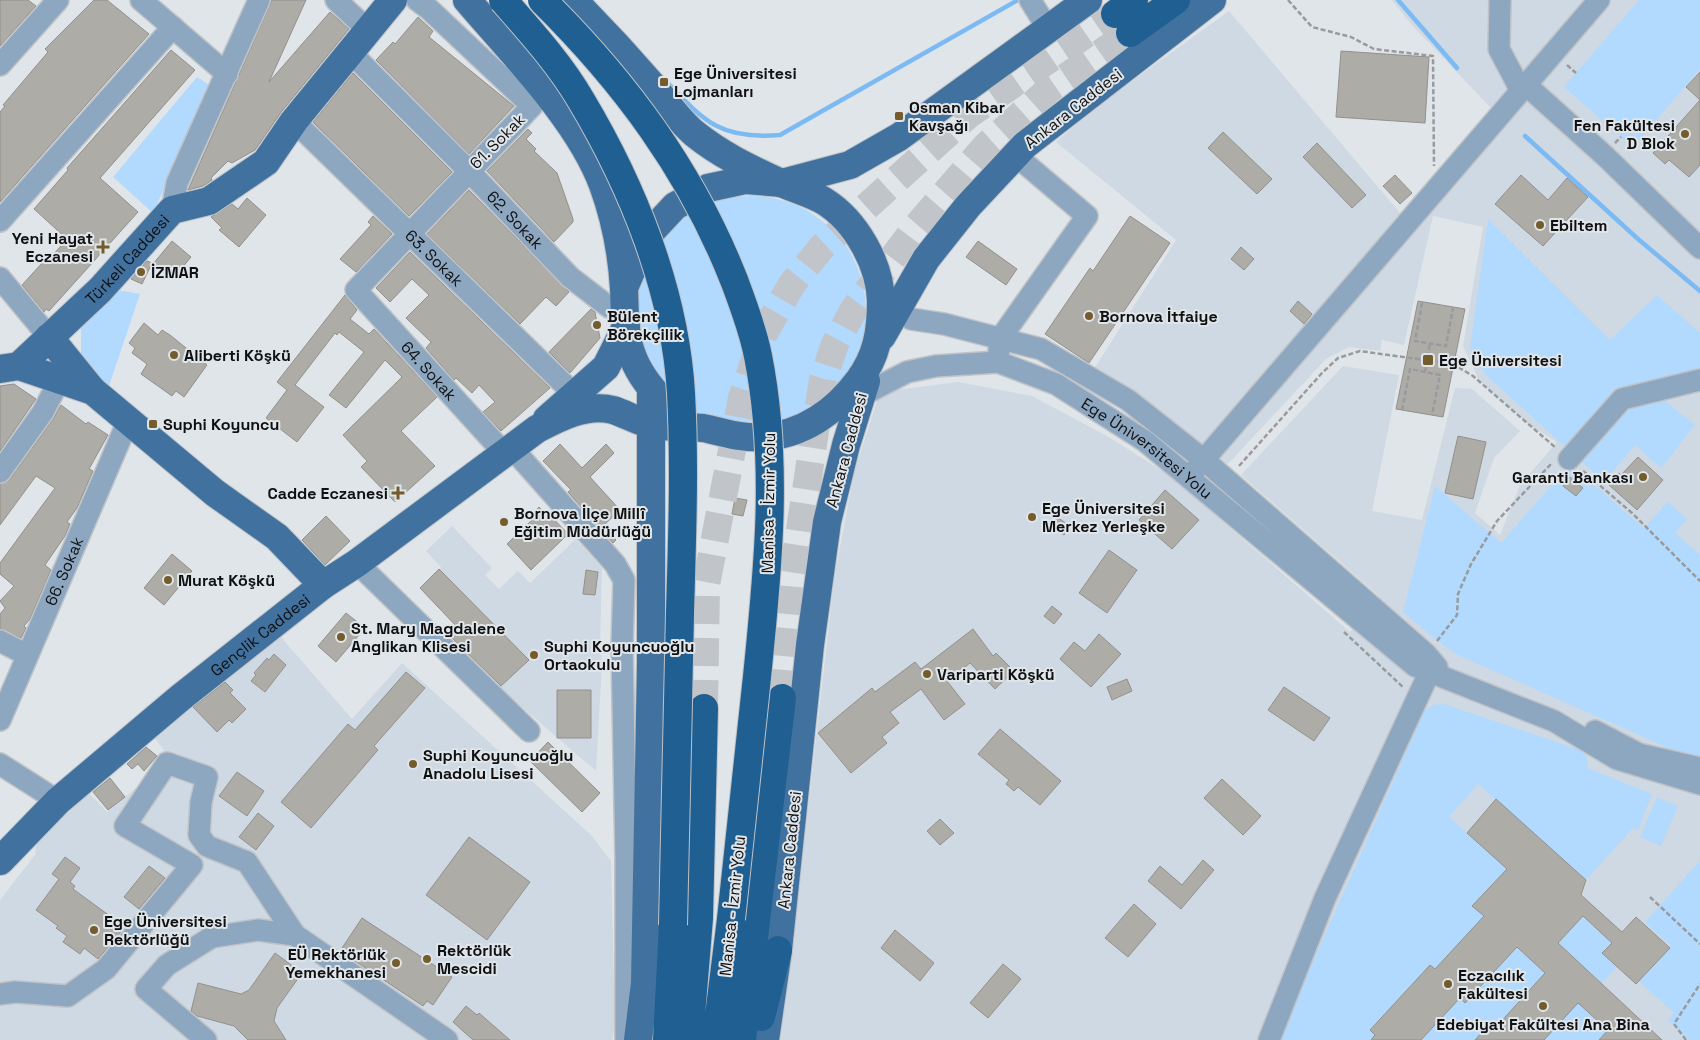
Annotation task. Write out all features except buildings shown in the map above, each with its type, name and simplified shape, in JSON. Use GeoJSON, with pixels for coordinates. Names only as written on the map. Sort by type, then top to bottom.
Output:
{"type":"FeatureCollection","features":[{"type":"Feature","properties":{"kind":"highway"},"geometry":{"type":"LineString","coordinates":[[503,0],[540,42],[574,90],[604,140],[626,186],[646,236],[662,288],[673,337],[681,392],[682,521],[673,926],[667,1040]]}},
{"type":"Feature","properties":{"kind":"highway","name":"Manisa - İzmir Yolu"},"geometry":{"type":"LineString","coordinates":[[542,0],[601,62],[639,108],[685,179],[722,251],[742,302],[758,353],[768,413],[771,474],[767,578],[731,919],[716,1040]]}},
{"type":"Feature","properties":{"kind":"highway"},"geometry":{"type":"LineString","coordinates":[[1126,16],[1176,0]]}},
{"type":"Feature","properties":{"kind":"highway","name":"Ankara Caddesi"},"geometry":{"type":"LineString","coordinates":[[742,1040],[782,698]]}},
{"type":"Feature","properties":{"kind":"highway"},"geometry":{"type":"LineString","coordinates":[[689,1040],[698,918],[704,708]]}},
{"type":"Feature","properties":{"kind":"highway"},"geometry":{"type":"LineString","coordinates":[[755,1040],[778,950]]}},
{"type":"Feature","properties":{"kind":"main road"},"geometry":{"type":"LineString","coordinates":[[172,210],[209,201],[266,162],[294,122],[393,0]]}},
{"type":"Feature","properties":{"kind":"main road"},"geometry":{"type":"LineString","coordinates":[[467,0],[570,122],[603,183],[616,226],[631,353],[651,389],[674,412],[702,428],[733,436],[765,437],[795,430],[822,417],[846,398],[864,372],[878,344]]}},
{"type":"Feature","properties":{"kind":"main road"},"geometry":{"type":"LineString","coordinates":[[573,0],[616,44],[693,132],[725,156],[782,183],[805,191],[826,203],[853,228],[872,259],[889,301]]}},
{"type":"Feature","properties":{"kind":"main road"},"geometry":{"type":"LineString","coordinates":[[782,183],[850,165],[899,137],[1088,0]]}},
{"type":"Feature","properties":{"kind":"main road","name":"Ankara Caddesi"},"geometry":{"type":"LineString","coordinates":[[765,1040],[778,950],[810,645],[827,522],[846,445],[878,344],[889,301],[926,259],[968,206],[1015,155],[1062,116],[1212,0]]}},
{"type":"Feature","properties":{"kind":"main road","name":"Gençlik Caddesi"},"geometry":{"type":"LineString","coordinates":[[537,429],[606,367],[646,236],[675,206],[708,188],[726,184],[745,180],[782,183]]}},
{"type":"Feature","properties":{"kind":"main road","name":"Türkeli Caddesi"},"geometry":{"type":"LineString","coordinates":[[10,367],[49,337],[100,290],[172,210]]}},
{"type":"Feature","properties":{"kind":"main road"},"geometry":{"type":"LineString","coordinates":[[49,337],[92,391],[215,493],[280,563],[315,591]]}},
{"type":"Feature","properties":{"kind":"main road"},"geometry":{"type":"LineString","coordinates":[[10,367],[60,379],[92,391]]}},
{"type":"Feature","properties":{"kind":"main road"},"geometry":{"type":"LineString","coordinates":[[638,1040],[645,974],[651,661],[651,389]]}},
{"type":"Feature","properties":{"kind":"main road","name":"Gençlik Caddesi"},"geometry":{"type":"LineString","coordinates":[[0,861],[58,801],[180,698],[315,591],[357,563],[537,429],[564,415],[592,409],[610,410],[652,425],[702,428]]}},
{"type":"Feature","properties":{"kind":"street"},"geometry":{"type":"LineString","coordinates":[[0,65],[58,0]]}},
{"type":"Feature","properties":{"kind":"street"},"geometry":{"type":"LineString","coordinates":[[141,0],[227,74]]}},
{"type":"Feature","properties":{"kind":"street","name":"Türkeli Caddesi"},"geometry":{"type":"LineString","coordinates":[[172,210],[177,183],[259,0]]}},
{"type":"Feature","properties":{"kind":"street"},"geometry":{"type":"LineString","coordinates":[[336,0],[369,31]]}},
{"type":"Feature","properties":{"kind":"street","name":"61. Sokak"},"geometry":{"type":"LineString","coordinates":[[356,290],[468,170],[532,106],[429,9],[417,0]]}},
{"type":"Feature","properties":{"kind":"street"},"geometry":{"type":"LineString","coordinates":[[1030,0],[1048,29]]}},
{"type":"Feature","properties":{"kind":"street"},"geometry":{"type":"LineString","coordinates":[[1500,0],[1499,49],[1523,87],[1605,156],[1700,248]]}},
{"type":"Feature","properties":{"kind":"street"},"geometry":{"type":"LineString","coordinates":[[1188,477],[1599,0]]}},
{"type":"Feature","properties":{"kind":"street"},"geometry":{"type":"LineString","coordinates":[[0,221],[173,27]]}},
{"type":"Feature","properties":{"kind":"street","name":"62. Sokak"},"geometry":{"type":"LineString","coordinates":[[351,53],[468,170],[570,277],[609,307],[625,308]]}},
{"type":"Feature","properties":{"kind":"street","name":"63. Sokak"},"geometry":{"type":"LineString","coordinates":[[294,122],[574,394]]}},
{"type":"Feature","properties":{"kind":"street"},"geometry":{"type":"LineString","coordinates":[[998,362],[1000,339],[1087,216],[1015,155]]}},
{"type":"Feature","properties":{"kind":"street"},"geometry":{"type":"LineString","coordinates":[[0,278],[49,337]]}},
{"type":"Feature","properties":{"kind":"street","name":"64. Sokak"},"geometry":{"type":"LineString","coordinates":[[356,290],[615,564],[624,580],[622,647],[626,858],[626,1040]]}},
{"type":"Feature","properties":{"kind":"street","name":"Ege Üniversitesi Yolu"},"geometry":{"type":"LineString","coordinates":[[889,301],[911,319],[944,324],[1040,350],[1128,400],[1204,460],[1430,664]]}},
{"type":"Feature","properties":{"kind":"street","name":"Ege Üniversitesi Yolu"},"geometry":{"type":"LineString","coordinates":[[822,417],[907,372],[936,366],[998,362],[1056,384],[1145,441],[1415,666],[1430,664]]}},
{"type":"Feature","properties":{"kind":"street"},"geometry":{"type":"LineString","coordinates":[[0,472],[43,412],[60,379]]}},
{"type":"Feature","properties":{"kind":"street"},"geometry":{"type":"LineString","coordinates":[[1565,456],[1622,399],[1700,380]]}},
{"type":"Feature","properties":{"kind":"street","name":"66. Sokak"},"geometry":{"type":"LineString","coordinates":[[0,720],[128,421]]}},
{"type":"Feature","properties":{"kind":"street"},"geometry":{"type":"LineString","coordinates":[[357,563],[529,731]]}},
{"type":"Feature","properties":{"kind":"street"},"geometry":{"type":"LineString","coordinates":[[0,641],[27,655]]}},
{"type":"Feature","properties":{"kind":"street"},"geometry":{"type":"LineString","coordinates":[[1430,664],[1550,706],[1639,754],[1700,768]]}},
{"type":"Feature","properties":{"kind":"street"},"geometry":{"type":"LineString","coordinates":[[1430,664],[1554,721],[1617,759],[1700,784]]}},
{"type":"Feature","properties":{"kind":"street"},"geometry":{"type":"LineString","coordinates":[[1269,1040],[1325,898],[1430,664]]}},
{"type":"Feature","properties":{"kind":"street"},"geometry":{"type":"LineString","coordinates":[[0,764],[58,801]]}},
{"type":"Feature","properties":{"kind":"street"},"geometry":{"type":"LineString","coordinates":[[0,994],[14,992],[68,996],[106,969],[192,865],[125,826],[167,764],[207,777],[201,802],[199,835],[207,846],[246,862],[295,935],[447,1040]]}},
{"type":"Feature","properties":{"kind":"street"},"geometry":{"type":"LineString","coordinates":[[206,1040],[146,989],[167,965],[212,937],[258,930],[295,935]]}},
{"type":"Feature","properties":{"kind":"path"},"geometry":{"type":"LineString","coordinates":[[1288,0],[1312,27],[1351,37],[1374,49],[1433,56],[1433,165],[1445,178]]}},
{"type":"Feature","properties":{"kind":"path"},"geometry":{"type":"LineString","coordinates":[[1422,303],[1415,341],[1446,346],[1453,308]]}},
{"type":"Feature","properties":{"kind":"path"},"geometry":{"type":"LineString","coordinates":[[1425,372],[1430,343]]}},
{"type":"Feature","properties":{"kind":"path"},"geometry":{"type":"LineString","coordinates":[[1226,480],[1338,358],[1360,351],[1453,364],[1473,376],[1632,513],[1700,581]]}},
{"type":"Feature","properties":{"kind":"path"},"geometry":{"type":"LineString","coordinates":[[1402,410],[1410,369],[1440,375],[1432,415]]}},
{"type":"Feature","properties":{"kind":"path"},"geometry":{"type":"LineString","coordinates":[[1430,664],[1457,615],[1458,594],[1471,564],[1497,521],[1565,456]]}},
{"type":"Feature","properties":{"kind":"path"},"geometry":{"type":"LineString","coordinates":[[1650,897],[1700,944]]}},
{"type":"Feature","properties":{"kind":"path"},"geometry":{"type":"LineString","coordinates":[[1686,1040],[1674,1024],[1700,984]]}},
{"type":"Feature","properties":{"kind":"path"},"geometry":{"type":"LineString","coordinates":[[1679,1040],[1682,1037]]}},
{"type":"Feature","properties":{"kind":"shaded area","name":"Ege Üniversitesi Merkez Yerleşke"},"geometry":{"type":"Polygon","coordinates":[[[1392,0],[1700,0],[1700,1040],[773,1040],[793,943],[834,579],[854,473],[880,392],[958,382],[1032,396],[1107,436],[1169,475],[1350,632],[1379,596],[1241,475],[1343,366],[1399,375],[1372,511],[1422,520],[1455,388],[1472,389],[1520,431],[1494,458],[1475,513],[1500,535],[1520,485],[1557,442],[1528,424],[1479,380],[1463,346],[1483,227],[1433,216],[1404,345],[1382,340],[1380,351],[1349,347],[1326,359],[1228,464],[1120,385],[1094,369],[1176,240],[1056,142],[1096,107],[1229,11],[1400,213],[1491,108],[1411,24],[1392,0]]]}},
{"type":"Feature","properties":{"kind":"shaded area"},"geometry":{"type":"Polygon","coordinates":[[[1639,0],[1700,0],[1700,69],[1633,147],[1564,87],[1639,0]]]}},
{"type":"Feature","properties":{"kind":"shaded area"},"geometry":{"type":"Polygon","coordinates":[[[197,77],[211,86],[153,213],[113,177],[197,77]]]}},
{"type":"Feature","properties":{"kind":"shaded area"},"geometry":{"type":"Polygon","coordinates":[[[751,196],[784,201],[795,205],[824,222],[840,238],[852,257],[861,278],[866,311],[861,344],[857,355],[840,384],[824,400],[805,412],[784,421],[751,426],[718,421],[707,417],[678,400],[662,384],[650,365],[641,344],[636,311],[641,278],[645,267],[662,238],[678,222],[697,210],[718,201],[751,196]]]}},
{"type":"Feature","properties":{"kind":"shaded area"},"geometry":{"type":"Polygon","coordinates":[[[1488,219],[1610,340],[1657,295],[1700,333],[1700,372],[1653,391],[1695,425],[1661,468],[1635,445],[1604,482],[1486,375],[1470,349],[1488,219]]]}},
{"type":"Feature","properties":{"kind":"shaded area"},"geometry":{"type":"Polygon","coordinates":[[[112,289],[140,294],[108,389],[81,354],[81,321],[112,289]]]}},
{"type":"Feature","properties":{"kind":"shaded area"},"geometry":{"type":"Polygon","coordinates":[[[1570,464],[1644,528],[1668,502],[1687,519],[1675,533],[1700,555],[1700,757],[1673,750],[1458,655],[1403,612],[1435,486],[1501,543],[1570,464]]]}},
{"type":"Feature","properties":{"kind":"shaded area","name":"Suphi Koyuncuoğlu Ortaokulu"},"geometry":{"type":"Polygon","coordinates":[[[452,526],[492,568],[485,575],[499,589],[518,571],[530,583],[576,539],[602,568],[600,647],[602,663],[596,771],[500,688],[450,636],[458,628],[420,588],[441,567],[426,551],[452,526]]]}},
{"type":"Feature","properties":{"kind":"shaded area"},"geometry":{"type":"Polygon","coordinates":[[[280,636],[352,719],[402,663],[591,835],[611,861],[615,1025],[612,1040],[0,1040],[0,900],[35,855],[39,829],[86,790],[107,812],[171,759],[153,736],[183,714],[232,671],[280,636]]]}},
{"type":"Feature","properties":{"kind":"shaded area"},"geometry":{"type":"Polygon","coordinates":[[[1444,704],[1580,750],[1587,758],[1587,768],[1652,794],[1638,830],[1633,828],[1586,880],[1478,784],[1449,817],[1561,918],[1473,906],[1484,916],[1435,969],[1430,965],[1371,1030],[1375,1035],[1371,1040],[1278,1040],[1424,712],[1433,705],[1444,704]]]}},
{"type":"Feature","properties":{"kind":"shaded area"},"geometry":{"type":"Polygon","coordinates":[[[1657,797],[1678,806],[1661,846],[1640,837],[1657,797]]]}},
{"type":"Feature","properties":{"kind":"shaded area"},"geometry":{"type":"Polygon","coordinates":[[[1700,861],[1700,1040],[1690,1040],[1668,1020],[1674,1013],[1639,981],[1671,946],[1645,922],[1700,861]]]}},
{"type":"Feature","properties":{"kind":"shaded area"},"geometry":{"type":"Polygon","coordinates":[[[1583,916],[1612,943],[1603,953],[1617,967],[1602,983],[1558,943],[1583,916]]]}},
{"type":"Feature","properties":{"kind":"shaded area"},"geometry":{"type":"Polygon","coordinates":[[[1512,943],[1545,973],[1497,1026],[1492,1021],[1475,1040],[1421,1040],[1460,998],[1465,1003],[1512,943]]]}},
{"type":"Feature","properties":{"kind":"shaded area"},"geometry":{"type":"Polygon","coordinates":[[[1574,999],[1608,1030],[1599,1040],[1544,1040],[1573,1009],[1574,999]]]}},
{"type":"Feature","properties":{"kind":"waterway"},"geometry":{"type":"LineString","coordinates":[[664,79],[690,106],[714,125],[727,131],[742,134],[759,136],[780,135],[1018,0]]}},
{"type":"Feature","properties":{"kind":"waterway"},"geometry":{"type":"LineString","coordinates":[[1398,0],[1457,68]]}},
{"type":"Feature","properties":{"kind":"waterway"},"geometry":{"type":"LineString","coordinates":[[1525,136],[1638,239],[1700,291]]}},
{"type":"Feature","properties":{"kind":"tunnel"},"geometry":{"type":"LineString","coordinates":[[704,708],[706,585],[742,398],[764,333],[792,284],[822,247],[968,115],[1115,14]]}},
{"type":"Feature","properties":{"kind":"tunnel"},"geometry":{"type":"LineString","coordinates":[[782,698],[793,575],[823,379],[835,344],[854,309],[916,227],[986,146],[1053,86],[1130,33]]}},
{"type":"Feature","properties":{"kind":"place","name":"Ege Üniversitesi Lojmanları"},"geometry":{"type":"Point","coordinates":[664,82]}},
{"type":"Feature","properties":{"kind":"place","name":"Osman Kibar Kavşağı"},"geometry":{"type":"Point","coordinates":[899,116]}},
{"type":"Feature","properties":{"kind":"place","name":"Fen Fakültesi D Blok"},"geometry":{"type":"Point","coordinates":[1685,134]}},
{"type":"Feature","properties":{"kind":"place","name":"Ebiltem"},"geometry":{"type":"Point","coordinates":[1540,225]}},
{"type":"Feature","properties":{"kind":"place","name":"Yeni Hayat Eczanesi"},"geometry":{"type":"Point","coordinates":[103,247]}},
{"type":"Feature","properties":{"kind":"place","name":"İZMAR"},"geometry":{"type":"Point","coordinates":[141,272]}},
{"type":"Feature","properties":{"kind":"place","name":"Bornova İtfaiye"},"geometry":{"type":"Point","coordinates":[1089,316]}},
{"type":"Feature","properties":{"kind":"place","name":"Bülent Börekçilik"},"geometry":{"type":"Point","coordinates":[597,325]}},
{"type":"Feature","properties":{"kind":"place","name":"Aliberti Köşkü"},"geometry":{"type":"Point","coordinates":[174,355]}},
{"type":"Feature","properties":{"kind":"place","name":"Ege Üniversitesi"},"geometry":{"type":"Point","coordinates":[1428,360]}},
{"type":"Feature","properties":{"kind":"place","name":"Suphi Koyuncu"},"geometry":{"type":"Point","coordinates":[153,424]}},
{"type":"Feature","properties":{"kind":"place","name":"Garanti Bankası"},"geometry":{"type":"Point","coordinates":[1643,477]}},
{"type":"Feature","properties":{"kind":"place","name":"Cadde Eczanesi"},"geometry":{"type":"Point","coordinates":[398,493]}},
{"type":"Feature","properties":{"kind":"place","name":"Ege Üniversitesi Merkez Yerleşke"},"geometry":{"type":"Point","coordinates":[1032,517]}},
{"type":"Feature","properties":{"kind":"place","name":"Bornova İlçe Millî Eğitim Müdürlüğü"},"geometry":{"type":"Point","coordinates":[504,522]}},
{"type":"Feature","properties":{"kind":"place","name":"Murat Köşkü"},"geometry":{"type":"Point","coordinates":[168,580]}},
{"type":"Feature","properties":{"kind":"place","name":"St. Mary Magdalene Anglikan Klisesi"},"geometry":{"type":"Point","coordinates":[341,637]}},
{"type":"Feature","properties":{"kind":"place","name":"Suphi Koyuncuoğlu Ortaokulu"},"geometry":{"type":"Point","coordinates":[534,655]}},
{"type":"Feature","properties":{"kind":"place","name":"Variparti Köşkü"},"geometry":{"type":"Point","coordinates":[927,674]}},
{"type":"Feature","properties":{"kind":"place","name":"Suphi Koyuncuoğlu Anadolu Lisesi"},"geometry":{"type":"Point","coordinates":[413,764]}},
{"type":"Feature","properties":{"kind":"place","name":"Ege Üniversitesi Rektörlüğü"},"geometry":{"type":"Point","coordinates":[94,930]}},
{"type":"Feature","properties":{"kind":"place","name":"Rektörlük Mescidi"},"geometry":{"type":"Point","coordinates":[427,959]}},
{"type":"Feature","properties":{"kind":"place","name":"EÜ Rektörlük Yemekhanesi"},"geometry":{"type":"Point","coordinates":[396,963]}},
{"type":"Feature","properties":{"kind":"place","name":"Eczacılık Fakültesi"},"geometry":{"type":"Point","coordinates":[1448,984]}},
{"type":"Feature","properties":{"kind":"place","name":"Edebiyat Fakültesi Ana Bina"},"geometry":{"type":"Point","coordinates":[1543,1006]}}]}
